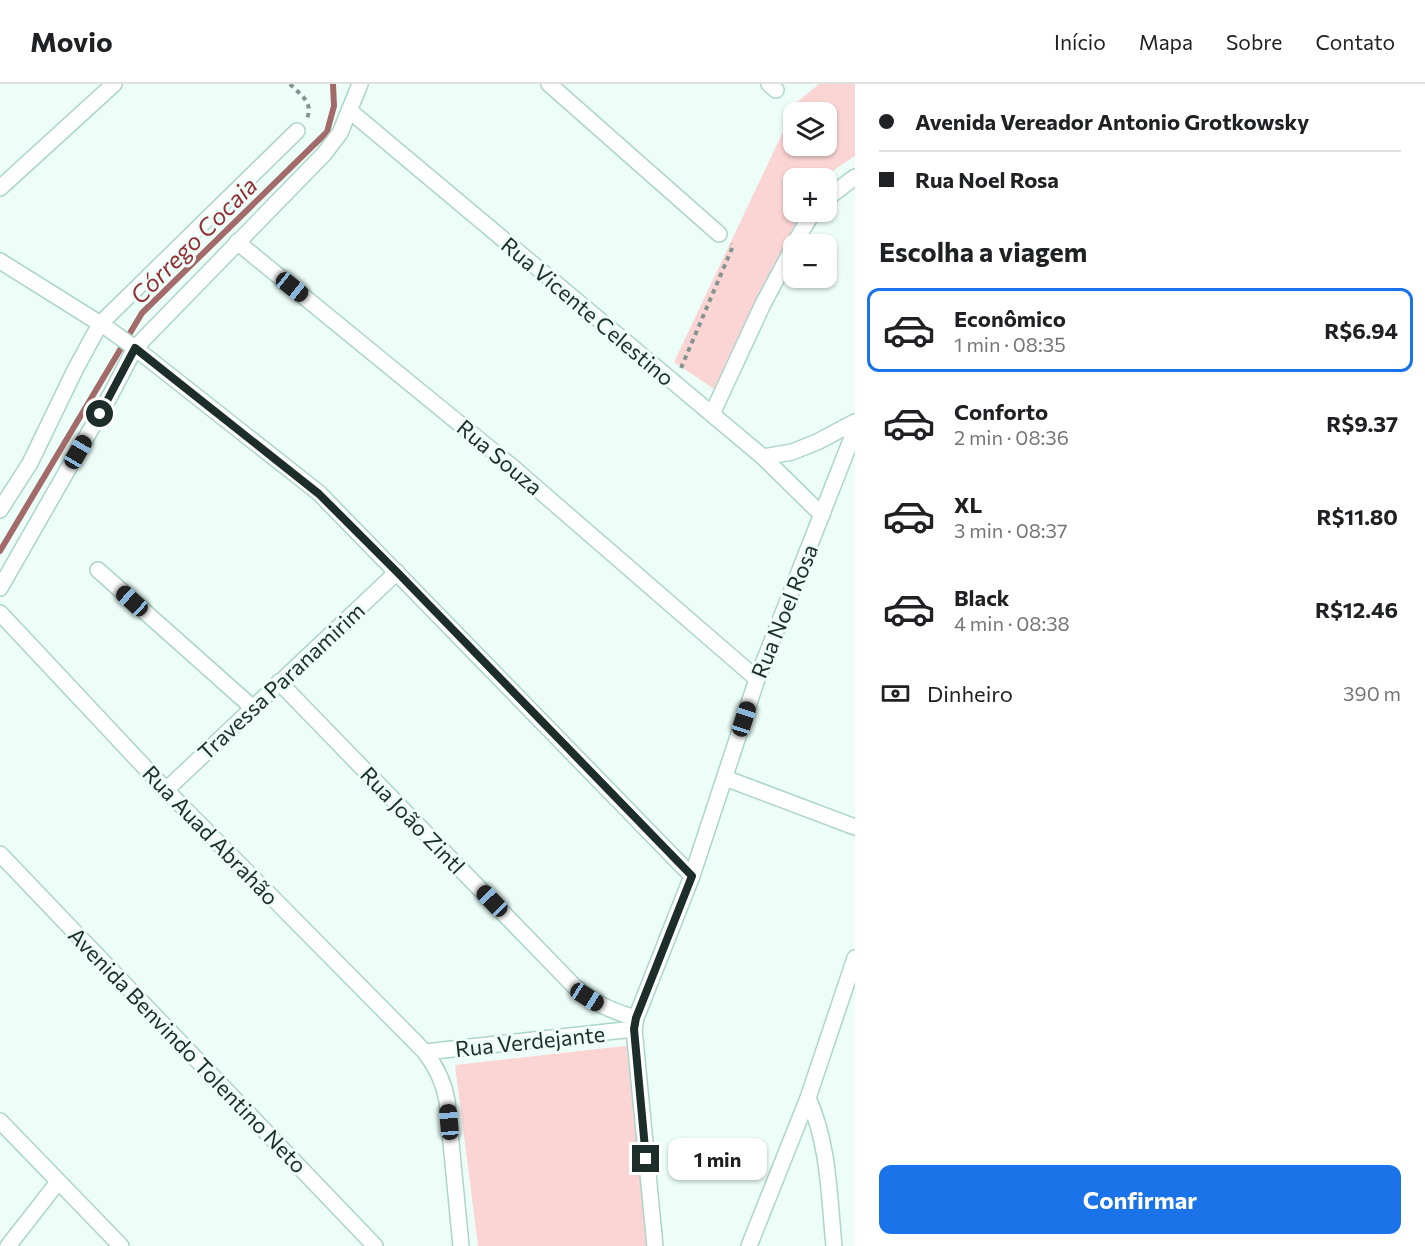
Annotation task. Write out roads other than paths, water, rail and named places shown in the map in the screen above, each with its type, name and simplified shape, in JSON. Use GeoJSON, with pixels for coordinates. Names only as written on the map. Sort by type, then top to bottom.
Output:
{"type":"FeatureCollection","features":[{"type":"Feature","properties":{"kind":"street"},"geometry":{"type":"LineString","coordinates":[[0,188],[114,84]]}},
{"type":"Feature","properties":{"kind":"street"},"geometry":{"type":"LineString","coordinates":[[0,588],[111,394],[131,345],[324,154],[340,133],[360,84]]}},
{"type":"Feature","properties":{"kind":"street"},"geometry":{"type":"LineString","coordinates":[[549,84],[718,234]]}},
{"type":"Feature","properties":{"kind":"street","name":"Rua Vicente Celestino"},"geometry":{"type":"LineString","coordinates":[[350,111],[763,457],[822,515]]}},
{"type":"Feature","properties":{"kind":"street"},"geometry":{"type":"LineString","coordinates":[[0,510],[30,463],[76,368],[103,326],[297,131]]}},
{"type":"Feature","properties":{"kind":"street"},"geometry":{"type":"LineString","coordinates":[[837,191],[855,177]]}},
{"type":"Feature","properties":{"kind":"street","name":"Rua Souza"},"geometry":{"type":"LineString","coordinates":[[237,242],[510,465],[757,679]]}},
{"type":"Feature","properties":{"kind":"street"},"geometry":{"type":"LineString","coordinates":[[0,261],[131,345],[319,494],[692,876]]}},
{"type":"Feature","properties":{"kind":"street"},"geometry":{"type":"LineString","coordinates":[[712,414],[783,266]]}},
{"type":"Feature","properties":{"kind":"street"},"geometry":{"type":"LineString","coordinates":[[763,457],[792,452],[855,423]]}},
{"type":"Feature","properties":{"kind":"street","name":"Rua Noel Rosa"},"geometry":{"type":"LineString","coordinates":[[655,1246],[635,1024],[692,876],[757,679],[855,430]]}},
{"type":"Feature","properties":{"kind":"street"},"geometry":{"type":"LineString","coordinates":[[98,570],[252,708]]}},
{"type":"Feature","properties":{"kind":"street","name":"Travessa Paranamirim"},"geometry":{"type":"LineString","coordinates":[[166,790],[397,572]]}},
{"type":"Feature","properties":{"kind":"street","name":"Rua Auad Abrahão"},"geometry":{"type":"LineString","coordinates":[[0,613],[166,790],[425,1052],[438,1070],[445,1088],[460,1246]]}},
{"type":"Feature","properties":{"kind":"street","name":"Rua João Zintl"},"geometry":{"type":"LineString","coordinates":[[279,682],[574,986],[587,997],[635,1024]]}},
{"type":"Feature","properties":{"kind":"street"},"geometry":{"type":"LineString","coordinates":[[725,778],[855,827]]}},
{"type":"Feature","properties":{"kind":"street","name":"Avenida Benvindo Tolentino Neto"},"geometry":{"type":"LineString","coordinates":[[0,854],[375,1246]]}},
{"type":"Feature","properties":{"kind":"street"},"geometry":{"type":"LineString","coordinates":[[749,1246],[808,1098],[855,958]]}},
{"type":"Feature","properties":{"kind":"street","name":"Rua Verdejante"},"geometry":{"type":"LineString","coordinates":[[425,1052],[635,1024]]}},
{"type":"Feature","properties":{"kind":"street"},"geometry":{"type":"LineString","coordinates":[[808,1098],[824,1144],[834,1246]]}},
{"type":"Feature","properties":{"kind":"street"},"geometry":{"type":"LineString","coordinates":[[0,1121],[121,1246]]}},
{"type":"Feature","properties":{"kind":"street"},"geometry":{"type":"LineString","coordinates":[[8,1246],[58,1182]]}},
{"type":"Feature","properties":{"kind":"waterway","name":"Córrego Cocaia"},"geometry":{"type":"LineString","coordinates":[[0,551],[142,313],[327,132],[334,106],[333,84]]}}]}
